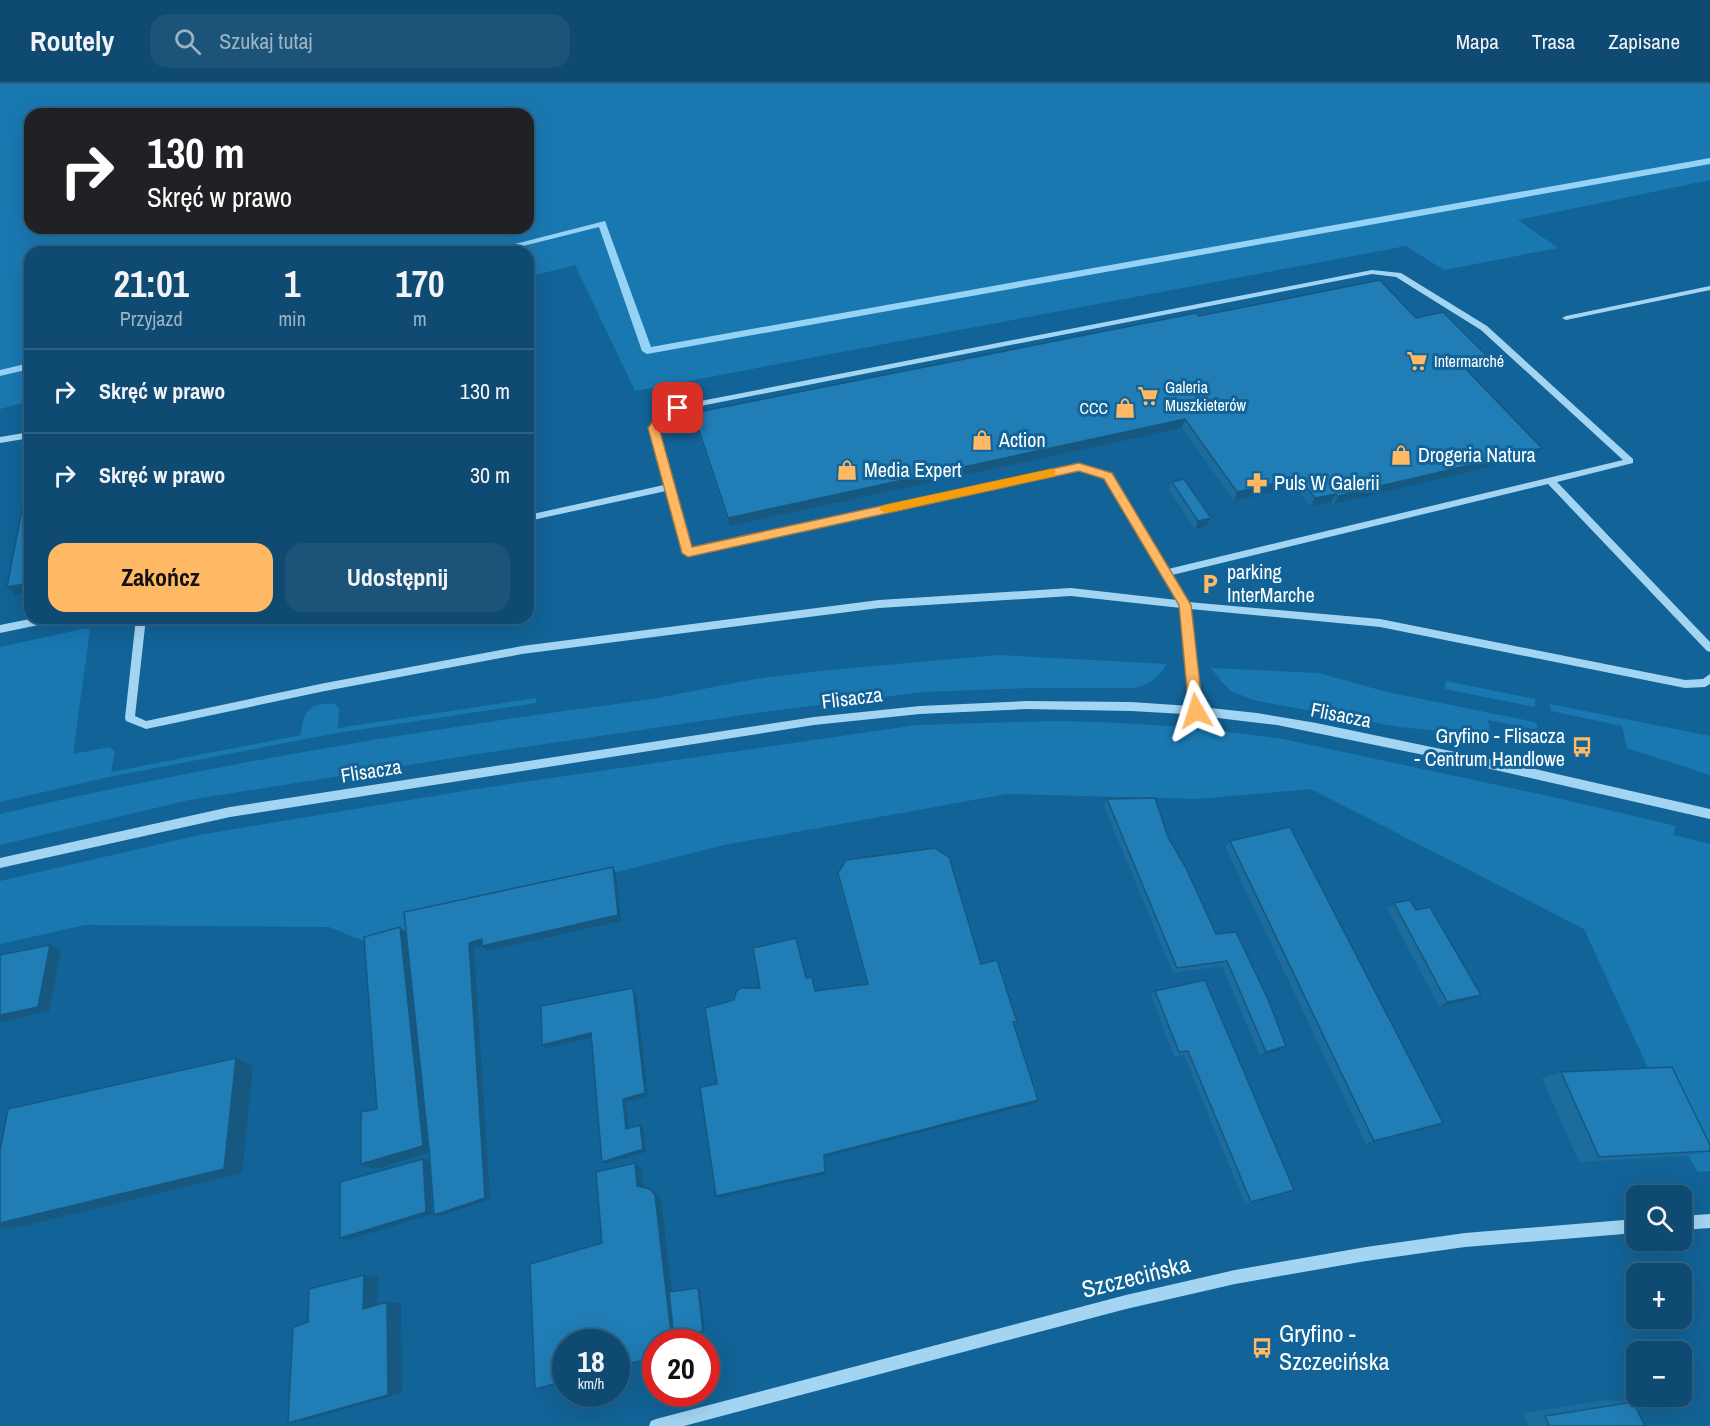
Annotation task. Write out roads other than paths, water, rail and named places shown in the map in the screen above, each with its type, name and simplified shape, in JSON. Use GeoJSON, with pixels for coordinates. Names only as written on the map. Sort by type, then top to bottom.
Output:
{"type":"FeatureCollection","features":[{"type":"Feature","properties":{"kind":"street"},"geometry":{"type":"LineString","coordinates":[[1167,573],[1630,460],[1484,328],[1398,275],[1372,272],[678,408],[663,415],[653,428],[688,553],[1079,467],[1108,476],[1185,605],[1196,711]]}},
{"type":"Feature","properties":{"kind":"street"},"geometry":{"type":"LineString","coordinates":[[1566,318],[1710,288]]}},
{"type":"Feature","properties":{"kind":"street"},"geometry":{"type":"LineString","coordinates":[[0,440],[24,436]]}},
{"type":"Feature","properties":{"kind":"street"},"geometry":{"type":"LineString","coordinates":[[1550,480],[1710,648]]}},
{"type":"Feature","properties":{"kind":"street"},"geometry":{"type":"LineString","coordinates":[[534,517],[669,487]]}},
{"type":"Feature","properties":{"kind":"street"},"geometry":{"type":"LineString","coordinates":[[140,624],[130,718],[146,725],[325,687],[522,650],[879,604],[1071,592],[1380,623],[1686,684],[1705,683],[1710,678]]}},
{"type":"Feature","properties":{"kind":"street"},"geometry":{"type":"LineString","coordinates":[[0,629],[24,624]]}},
{"type":"Feature","properties":{"kind":"street","name":"Flisacza"},"geometry":{"type":"LineString","coordinates":[[0,863],[99,839],[230,812],[863,714],[944,706],[1011,704],[1150,707],[1283,722],[1386,742],[1710,814]]}},
{"type":"Feature","properties":{"kind":"street"},"geometry":{"type":"LineString","coordinates":[[1692,1222],[1710,1221]]}},
{"type":"Feature","properties":{"kind":"street","name":"Szczecińska"},"geometry":{"type":"LineString","coordinates":[[656,1426],[1126,1302],[1235,1277],[1366,1254],[1465,1240],[1626,1228]]}},
{"type":"Feature","properties":{"kind":"waterway"},"geometry":{"type":"LineString","coordinates":[[512,246],[602,223],[647,351],[1710,161]]}},
{"type":"Feature","properties":{"kind":"waterway"},"geometry":{"type":"LineString","coordinates":[[0,373],[24,367]]}},
{"type":"Feature","properties":{"kind":"place","name":"Intermarché"},"geometry":{"type":"Point","coordinates":[1417,361]}},
{"type":"Feature","properties":{"kind":"place","name":"Galeria Muszkieterów"},"geometry":{"type":"Point","coordinates":[1148,396]}},
{"type":"Feature","properties":{"kind":"place","name":"CCC"},"geometry":{"type":"Point","coordinates":[1125,408]}},
{"type":"Feature","properties":{"kind":"place","name":"Action"},"geometry":{"type":"Point","coordinates":[982,440]}},
{"type":"Feature","properties":{"kind":"place","name":"Drogeria Natura"},"geometry":{"type":"Point","coordinates":[1401,455]}},
{"type":"Feature","properties":{"kind":"place","name":"Media Expert"},"geometry":{"type":"Point","coordinates":[847,470]}},
{"type":"Feature","properties":{"kind":"place","name":"Puls W Galerii"},"geometry":{"type":"Point","coordinates":[1257,483]}},
{"type":"Feature","properties":{"kind":"place","name":"parking InterMarche"},"geometry":{"type":"Point","coordinates":[1210,584]}},
{"type":"Feature","properties":{"kind":"place","name":"Gryfino - Flisacza - Centrum Handlowe"},"geometry":{"type":"Point","coordinates":[1582,747]}},
{"type":"Feature","properties":{"kind":"place","name":"Gryfino - Szczecińska"},"geometry":{"type":"Point","coordinates":[1262,1348]}}]}
